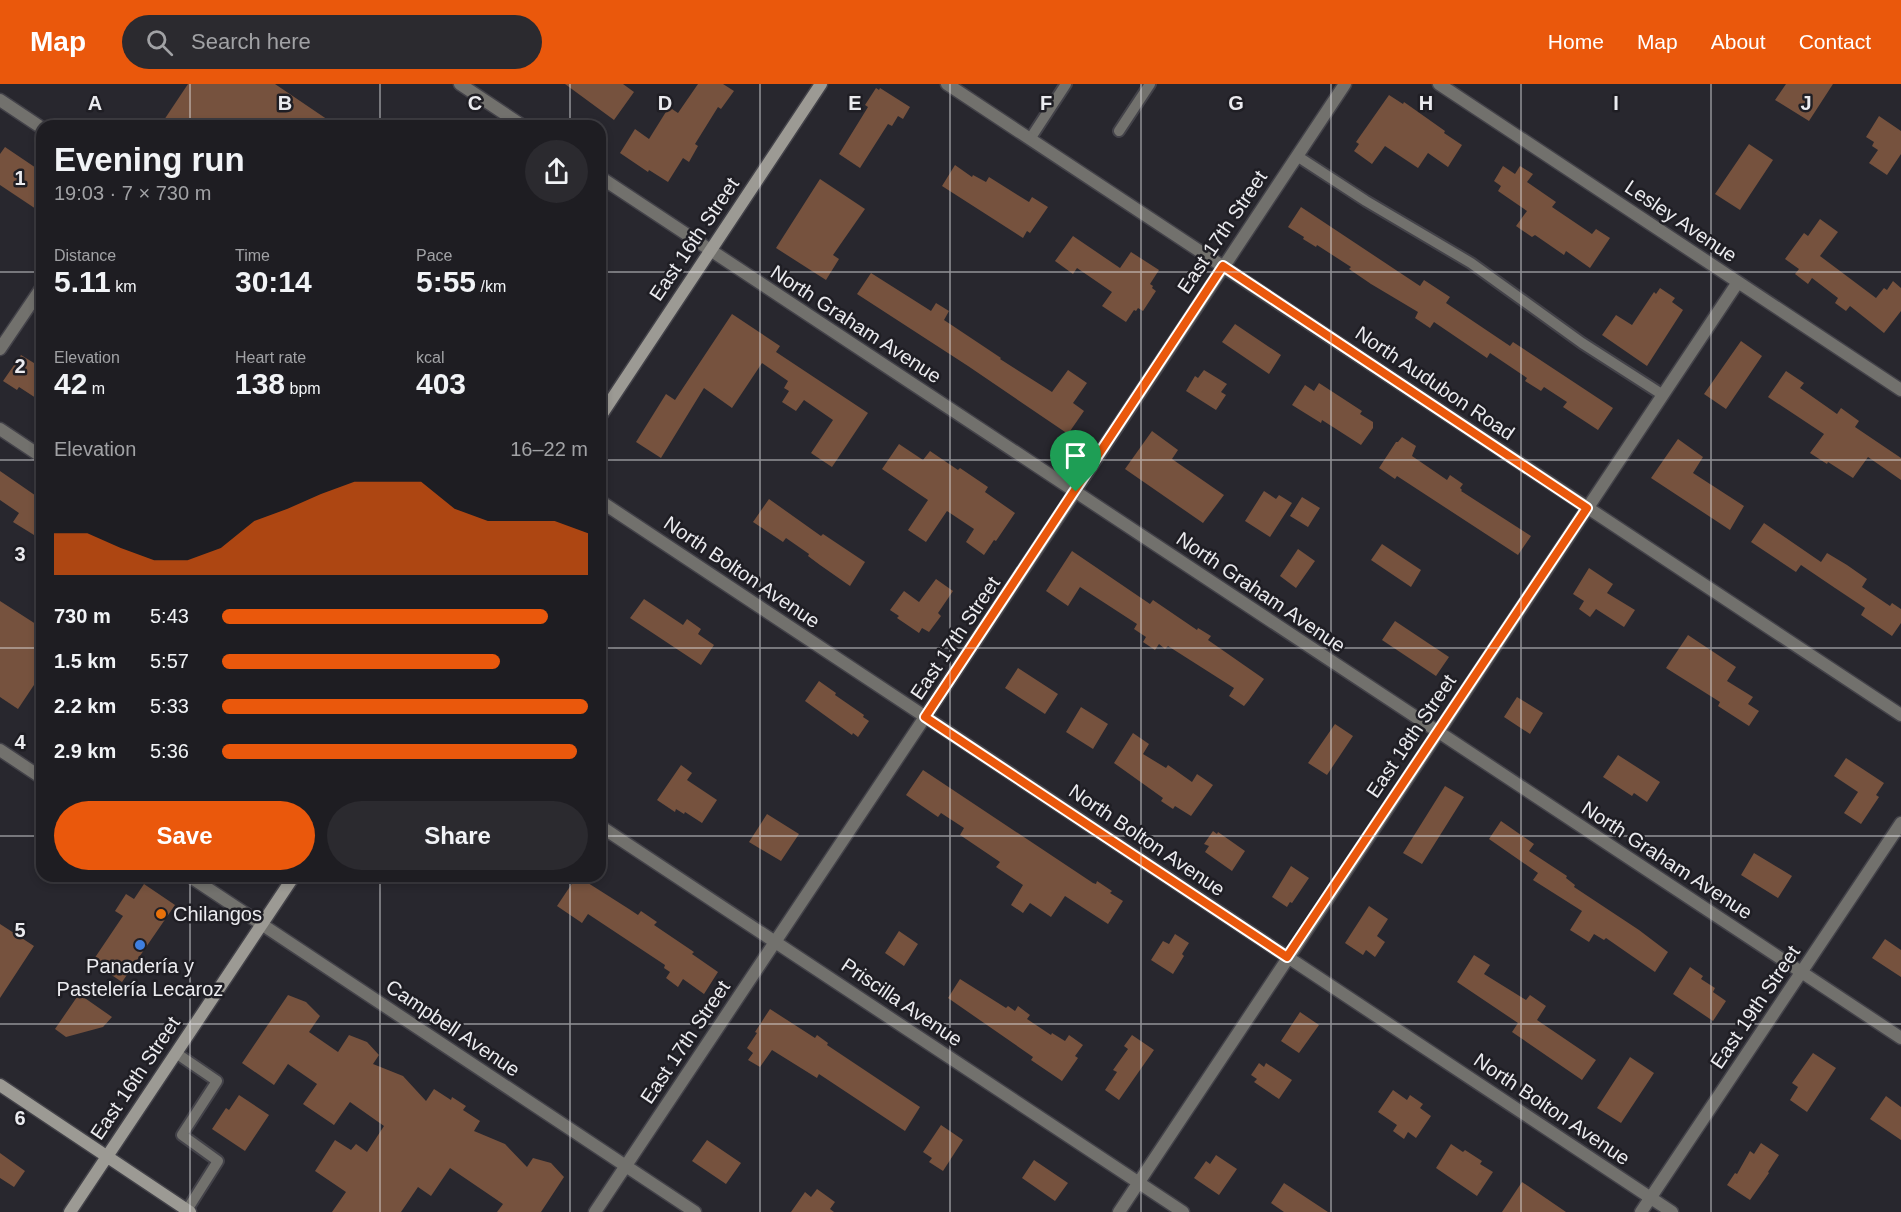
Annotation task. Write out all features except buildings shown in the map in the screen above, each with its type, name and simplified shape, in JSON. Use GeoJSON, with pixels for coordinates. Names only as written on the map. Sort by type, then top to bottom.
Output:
{"type":"FeatureCollection","features":[{"type":"Feature","properties":{"kind":"main road","name":"East 16th Street"},"geometry":{"type":"LineString","coordinates":[[606,408],[821,84]]}},
{"type":"Feature","properties":{"kind":"main road","name":"East 16th Street"},"geometry":{"type":"LineString","coordinates":[[69,1212],[290,882]]}},
{"type":"Feature","properties":{"kind":"main road"},"geometry":{"type":"LineString","coordinates":[[0,1085],[188,1211]]}},
{"type":"Feature","properties":{"kind":"street"},"geometry":{"type":"LineString","coordinates":[[459,84],[514,120]]}},
{"type":"Feature","properties":{"kind":"street","name":"North Audubon Road"},"geometry":{"type":"LineString","coordinates":[[947,84],[1901,716]]}},
{"type":"Feature","properties":{"kind":"street","name":"East 17th Street"},"geometry":{"type":"LineString","coordinates":[[595,1212],[1076,492],[1089,469],[1345,84]]}},
{"type":"Feature","properties":{"kind":"street","name":"Lesley Avenue"},"geometry":{"type":"LineString","coordinates":[[1439,84],[1901,390]]}},
{"type":"Feature","properties":{"kind":"street"},"geometry":{"type":"LineString","coordinates":[[0,100],[36,124]]}},
{"type":"Feature","properties":{"kind":"street","name":"North Graham Avenue"},"geometry":{"type":"LineString","coordinates":[[606,181],[1901,1038]]}},
{"type":"Feature","properties":{"kind":"street","name":"East 18th Street"},"geometry":{"type":"LineString","coordinates":[[1119,1212],[1738,282]]}},
{"type":"Feature","properties":{"kind":"street"},"geometry":{"type":"LineString","coordinates":[[0,349],[36,296]]}},
{"type":"Feature","properties":{"kind":"street"},"geometry":{"type":"LineString","coordinates":[[0,429],[36,453]]}},
{"type":"Feature","properties":{"kind":"street","name":"North Bolton Avenue"},"geometry":{"type":"LineString","coordinates":[[606,505],[1672,1212]]}},
{"type":"Feature","properties":{"kind":"street"},"geometry":{"type":"LineString","coordinates":[[0,750],[36,774]]}},
{"type":"Feature","properties":{"kind":"street","name":"East 19th Street"},"geometry":{"type":"LineString","coordinates":[[1641,1212],[1901,823]]}},
{"type":"Feature","properties":{"kind":"street","name":"Priscilla Avenue"},"geometry":{"type":"LineString","coordinates":[[606,830],[1183,1212]]}},
{"type":"Feature","properties":{"kind":"street","name":"Campbell Avenue"},"geometry":{"type":"LineString","coordinates":[[198,882],[695,1212]]}},
{"type":"Feature","properties":{"kind":"lane"},"geometry":{"type":"LineString","coordinates":[[1030,139],[1066,84]]}},
{"type":"Feature","properties":{"kind":"lane"},"geometry":{"type":"LineString","coordinates":[[1119,131],[1150,84]]}},
{"type":"Feature","properties":{"kind":"lane"},"geometry":{"type":"LineString","coordinates":[[1296,156],[1366,201],[1471,263],[1582,343],[1663,394]]}},
{"type":"Feature","properties":{"kind":"lane"},"geometry":{"type":"LineString","coordinates":[[176,1053],[217,1081],[183,1135],[218,1161],[188,1211]]}},
{"type":"Feature","properties":{"kind":"place","name":"Chilangos"},"geometry":{"type":"Point","coordinates":[161,914]}},
{"type":"Feature","properties":{"kind":"place","name":"Panadería y Pastelería Lecaroz"},"geometry":{"type":"Point","coordinates":[140,945]}},
{"type":"Feature","properties":{"kind":"route"},"geometry":{"type":"LineString","coordinates":[[1223,266],[1587,508],[1287,957],[925,717],[1076,492],[1223,266]]}}]}
